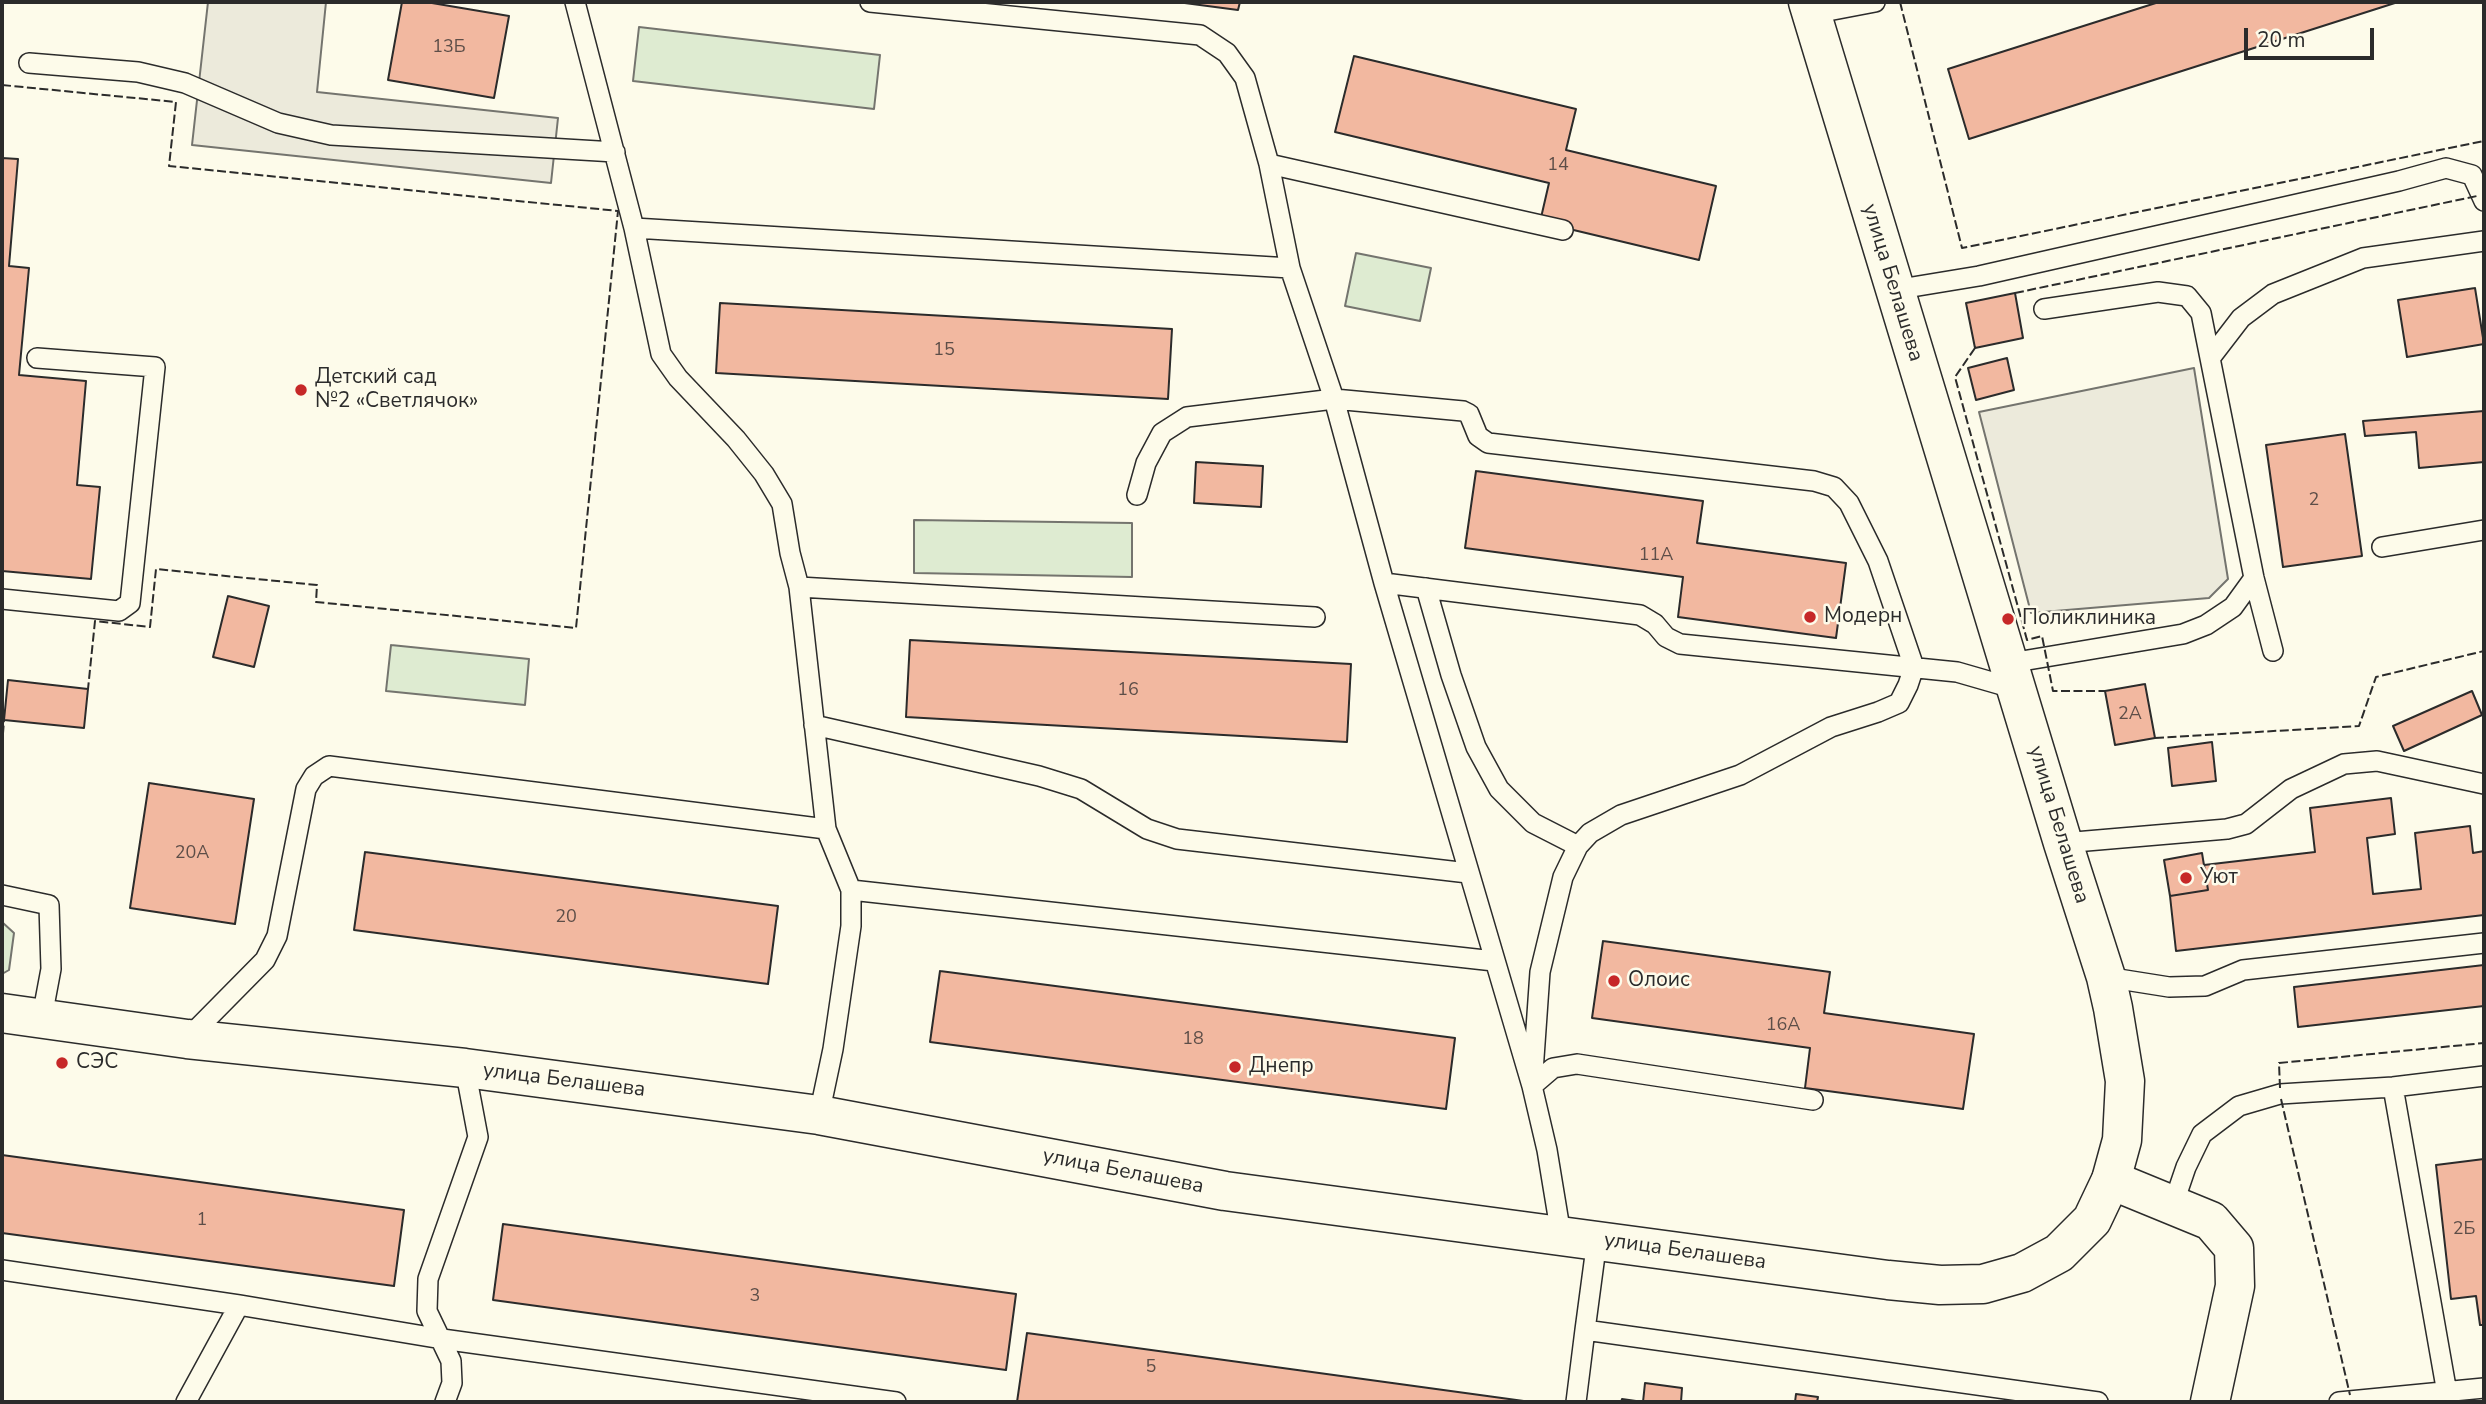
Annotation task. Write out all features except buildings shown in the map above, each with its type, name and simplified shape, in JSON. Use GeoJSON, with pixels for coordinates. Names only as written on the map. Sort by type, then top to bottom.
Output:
{"type":"FeatureCollection","features":[{"type":"Feature","properties":{"kind":"main road","name":"улица Белашева"},"geometry":{"type":"LineString","coordinates":[[2,1013],[187,1039],[465,1068],[819,1115],[1225,1191],[1888,1280],[1940,1285],[1983,1284],[2022,1273],[2059,1253],[2092,1220],[2111,1180],[2122,1140],[2125,1081],[2106,977],[1810,8]]}},
{"type":"Feature","properties":{"kind":"main road"},"geometry":{"type":"LineString","coordinates":[[2111,1180],[2211,1221],[2234,1248],[2235,1286],[2210,1402]]}},
{"type":"Feature","properties":{"kind":"lane"},"geometry":{"type":"LineString","coordinates":[[575,2],[635,228],[661,354],[678,378],[736,439],[764,474],[782,504],[799,587],[826,829],[851,890],[851,926],[833,1049],[819,1115]]}},
{"type":"Feature","properties":{"kind":"lane"},"geometry":{"type":"LineString","coordinates":[[870,2],[1200,35],[1227,53],[1245,78],[1269,164],[1290,268],[1334,399],[1384,583],[1532,1086],[1547,1150],[1579,1237],[1585,1330],[1576,1402]]}},
{"type":"Feature","properties":{"kind":"lane"},"geometry":{"type":"LineString","coordinates":[[1810,8],[1875,2]]}},
{"type":"Feature","properties":{"kind":"lane"},"geometry":{"type":"LineString","coordinates":[[29,63],[138,72],[185,83],[278,123],[331,135],[615,152]]}},
{"type":"Feature","properties":{"kind":"lane"},"geometry":{"type":"LineString","coordinates":[[1269,164],[1563,230]]}},
{"type":"Feature","properties":{"kind":"lane"},"geometry":{"type":"LineString","coordinates":[[1894,290],[1979,276],[2446,169],[2472,175],[2484,201]]}},
{"type":"Feature","properties":{"kind":"lane"},"geometry":{"type":"LineString","coordinates":[[635,228],[1290,268]]}},
{"type":"Feature","properties":{"kind":"lane"},"geometry":{"type":"LineString","coordinates":[[2211,357],[2241,318],[2273,294],[2363,258],[2484,241]]}},
{"type":"Feature","properties":{"kind":"lane"},"geometry":{"type":"LineString","coordinates":[[2044,309],[2158,292],[2187,296],[2201,313],[2254,578],[2273,651]]}},
{"type":"Feature","properties":{"kind":"lane"},"geometry":{"type":"LineString","coordinates":[[2,599],[119,611],[130,603],[155,367],[37,358]]}},
{"type":"Feature","properties":{"kind":"lane"},"geometry":{"type":"LineString","coordinates":[[1137,495],[1146,463],[1162,433],[1187,417],[1334,399],[1463,411],[1469,414],[1478,436],[1488,443],[1814,481],[1834,487],[1849,503],[1878,561],[1914,667],[1899,703],[1831,727],[1740,775],[1621,815],[1590,833],[1578,846],[1563,877],[1540,972],[1532,1086]]}},
{"type":"Feature","properties":{"kind":"lane"},"geometry":{"type":"LineString","coordinates":[[2382,547],[2484,530]]}},
{"type":"Feature","properties":{"kind":"lane"},"geometry":{"type":"LineString","coordinates":[[1384,583],[1640,615],[1655,624],[1666,637],[1680,644],[2013,676],[2183,634],[2206,625],[2233,607],[2254,578]]}},
{"type":"Feature","properties":{"kind":"lane"},"geometry":{"type":"LineString","coordinates":[[799,587],[1315,617]]}},
{"type":"Feature","properties":{"kind":"lane"},"geometry":{"type":"LineString","coordinates":[[1426,588],[1451,676],[1476,747],[1499,789],[1533,823],[1578,846]]}},
{"type":"Feature","properties":{"kind":"lane"},"geometry":{"type":"LineString","coordinates":[[814,725],[1039,776],[1081,789],[1147,829],[1177,839],[1468,873]]}},
{"type":"Feature","properties":{"kind":"lane"},"geometry":{"type":"LineString","coordinates":[[2063,843],[2227,829],[2246,824],[2291,789],[2344,764],[2377,761],[2484,784]]}},
{"type":"Feature","properties":{"kind":"lane"},"geometry":{"type":"LineString","coordinates":[[187,1039],[265,960],[277,936],[306,789],[314,776],[329,766],[826,829]]}},
{"type":"Feature","properties":{"kind":"lane"},"geometry":{"type":"LineString","coordinates":[[851,890],[1494,961]]}},
{"type":"Feature","properties":{"kind":"lane"},"geometry":{"type":"LineString","coordinates":[[2,895],[49,905],[51,969],[42,1017]]}},
{"type":"Feature","properties":{"kind":"lane"},"geometry":{"type":"LineString","coordinates":[[2106,977],[2169,987],[2205,986],[2243,970],[2484,943]]}},
{"type":"Feature","properties":{"kind":"lane"},"geometry":{"type":"LineString","coordinates":[[1532,1086],[1553,1068],[1577,1064],[1813,1100]]}},
{"type":"Feature","properties":{"kind":"lane"},"geometry":{"type":"LineString","coordinates":[[445,1402],[452,1383],[451,1361],[427,1311],[428,1279],[478,1137],[465,1068]]}},
{"type":"Feature","properties":{"kind":"lane"},"geometry":{"type":"LineString","coordinates":[[2173,1205],[2186,1167],[2202,1134],[2239,1106],[2280,1094],[2393,1087],[2484,1076]]}},
{"type":"Feature","properties":{"kind":"lane"},"geometry":{"type":"LineString","coordinates":[[2393,1087],[2447,1393]]}},
{"type":"Feature","properties":{"kind":"lane"},"geometry":{"type":"LineString","coordinates":[[2,1270],[239,1305],[442,1339],[896,1402]]}},
{"type":"Feature","properties":{"kind":"lane"},"geometry":{"type":"LineString","coordinates":[[186,1402],[239,1305]]}},
{"type":"Feature","properties":{"kind":"lane"},"geometry":{"type":"LineString","coordinates":[[1585,1330],[2098,1402]]}},
{"type":"Feature","properties":{"kind":"lane"},"geometry":{"type":"LineString","coordinates":[[2339,1402],[2484,1388]]}},
{"type":"Feature","properties":{"kind":"green space"},"geometry":{"type":"Polygon","coordinates":[[[639,27],[880,55],[874,109],[633,81],[639,27]]]}},
{"type":"Feature","properties":{"kind":"green space"},"geometry":{"type":"Polygon","coordinates":[[[1356,253],[1431,268],[1420,321],[1345,306],[1356,253]]]}},
{"type":"Feature","properties":{"kind":"green space"},"geometry":{"type":"Polygon","coordinates":[[[914,520],[1132,523],[1132,577],[914,573],[914,520]]]}},
{"type":"Feature","properties":{"kind":"green space"},"geometry":{"type":"Polygon","coordinates":[[[391,645],[529,659],[525,705],[386,691],[391,645]]]}},
{"type":"Feature","properties":{"kind":"green space"},"geometry":{"type":"Polygon","coordinates":[[[2,922],[14,933],[9,970],[2,974],[2,922]]]}},
{"type":"Feature","properties":{"kind":"shaded area"},"geometry":{"type":"Polygon","coordinates":[[[208,2],[326,2],[317,92],[558,118],[551,183],[192,145],[208,2]]]}},
{"type":"Feature","properties":{"kind":"shaded area"},"geometry":{"type":"Polygon","coordinates":[[[2194,368],[2228,579],[2209,598],[2031,613],[1979,412],[2194,368]]]}},
{"type":"Feature","properties":{"kind":"fence"},"geometry":{"type":"LineString","coordinates":[[1900,2],[1962,248],[2484,141]]}},
{"type":"Feature","properties":{"kind":"fence"},"geometry":{"type":"LineString","coordinates":[[2,85],[176,102],[169,166],[618,211],[576,628],[316,602],[317,585],[156,569],[150,627],[95,621],[88,689]]}},
{"type":"Feature","properties":{"kind":"fence"},"geometry":{"type":"LineString","coordinates":[[2015,293],[2477,196]]}},
{"type":"Feature","properties":{"kind":"fence"},"geometry":{"type":"LineString","coordinates":[[1975,348],[1955,377],[2027,640],[2042,636],[2053,691],[2105,691]]}},
{"type":"Feature","properties":{"kind":"fence"},"geometry":{"type":"LineString","coordinates":[[2155,738],[2359,726],[2376,677],[2484,651]]}},
{"type":"Feature","properties":{"kind":"fence"},"geometry":{"type":"LineString","coordinates":[[2,747],[4,720]]}},
{"type":"Feature","properties":{"kind":"fence"},"geometry":{"type":"LineString","coordinates":[[2280,1088],[2279,1063],[2484,1043]]}},
{"type":"Feature","properties":{"kind":"fence"},"geometry":{"type":"LineString","coordinates":[[2281,1099],[2350,1395]]}},
{"type":"Feature","properties":{"kind":"place","name":"Детский сад №2 «Светлячок»"},"geometry":{"type":"Point","coordinates":[301,390]}},
{"type":"Feature","properties":{"kind":"place","name":"Модерн"},"geometry":{"type":"Point","coordinates":[1810,617]}},
{"type":"Feature","properties":{"kind":"place","name":"Поликлиника"},"geometry":{"type":"Point","coordinates":[2008,619]}},
{"type":"Feature","properties":{"kind":"place","name":"Уют"},"geometry":{"type":"Point","coordinates":[2186,878]}},
{"type":"Feature","properties":{"kind":"place","name":"Олоис"},"geometry":{"type":"Point","coordinates":[1614,981]}},
{"type":"Feature","properties":{"kind":"place","name":"СЭС"},"geometry":{"type":"Point","coordinates":[62,1063]}},
{"type":"Feature","properties":{"kind":"place","name":"Днепр"},"geometry":{"type":"Point","coordinates":[1235,1067]}}]}
